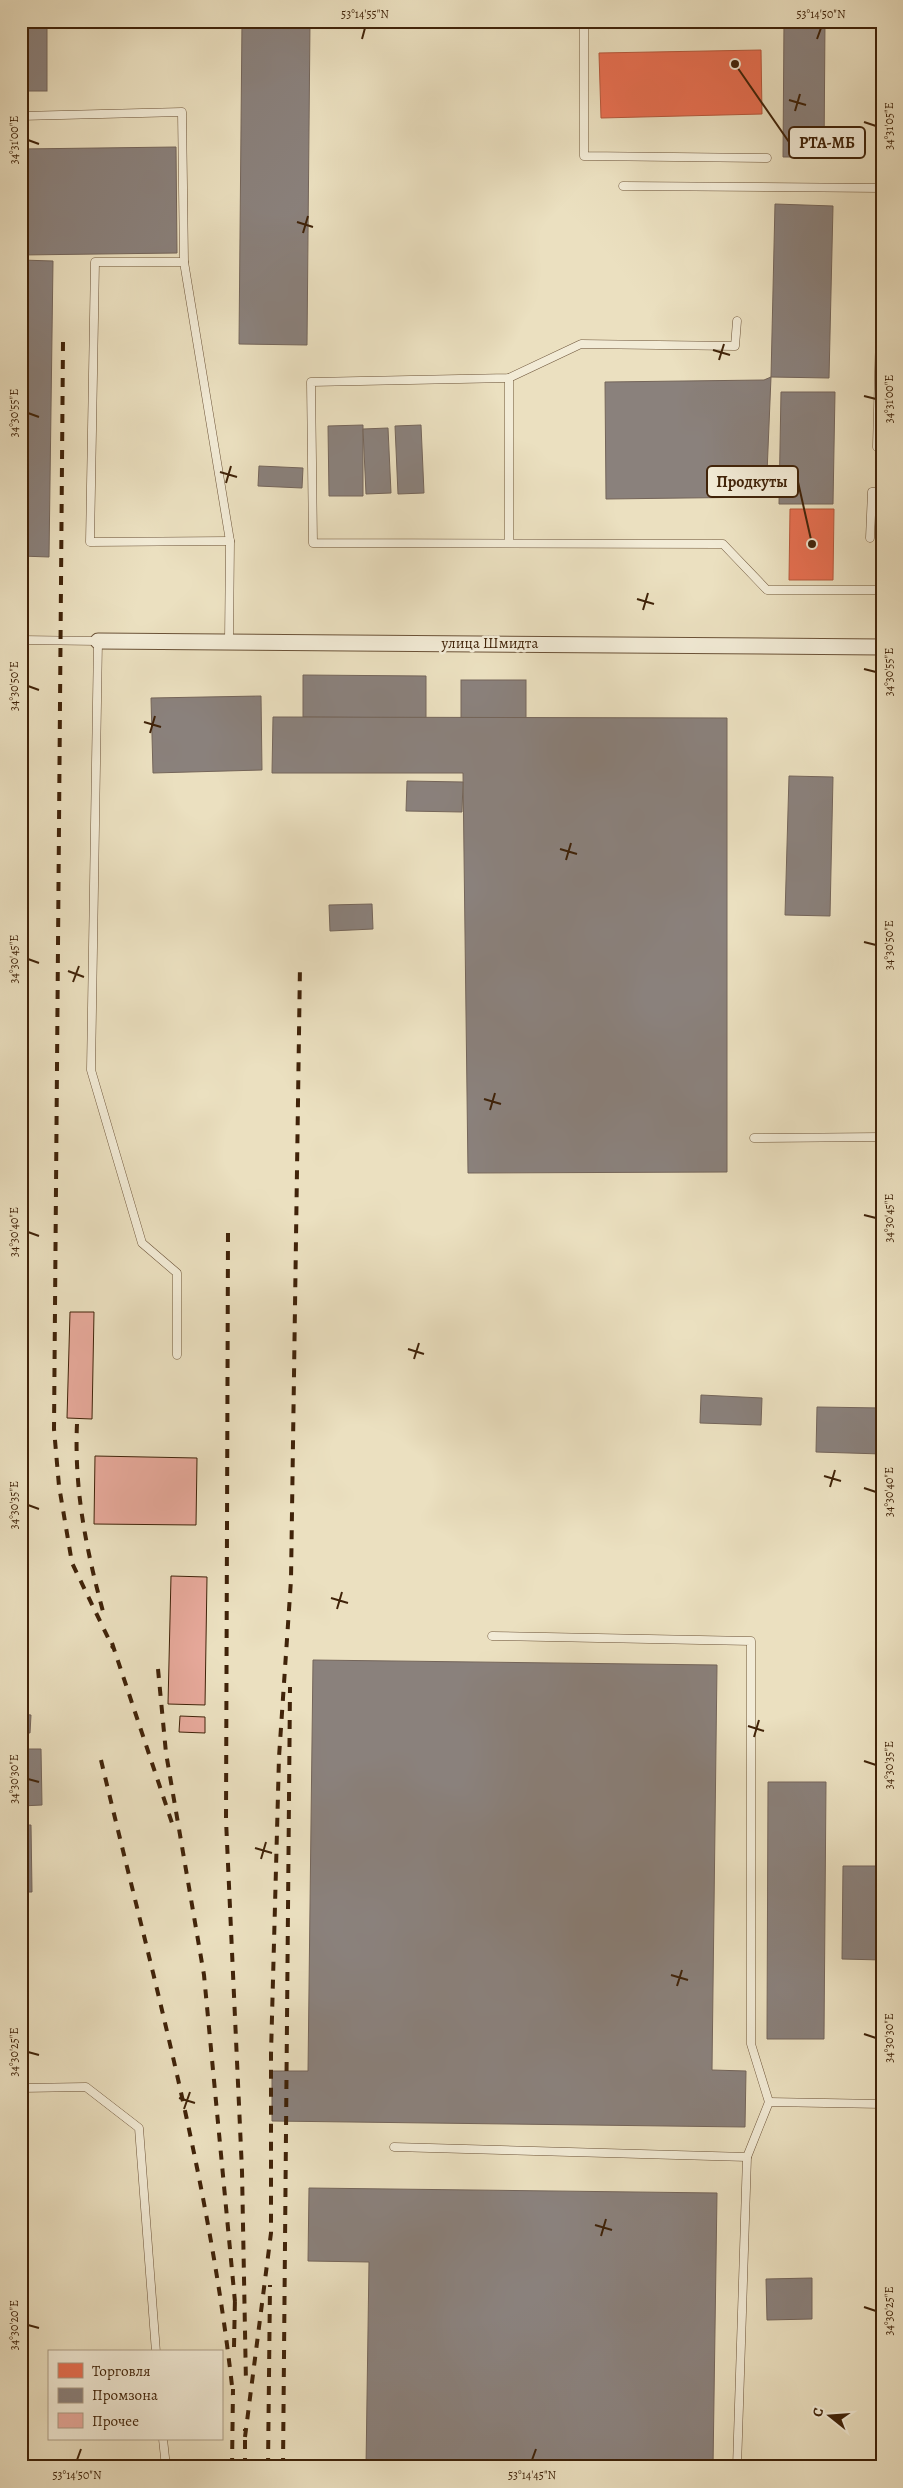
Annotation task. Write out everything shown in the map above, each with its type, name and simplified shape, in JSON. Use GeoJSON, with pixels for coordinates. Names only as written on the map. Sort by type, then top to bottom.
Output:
{"type":"FeatureCollection","features":[{"type":"Feature","properties":{"kind":"street","name":"улица Шмидта"},"geometry":{"type":"LineString","coordinates":[[98,641],[882,647]]}},
{"type":"Feature","properties":{"kind":"lane"},"geometry":{"type":"LineString","coordinates":[[584,21],[584,156],[767,158]]}},
{"type":"Feature","properties":{"kind":"lane"},"geometry":{"type":"LineString","coordinates":[[882,21],[882,42]]}},
{"type":"Feature","properties":{"kind":"lane"},"geometry":{"type":"LineString","coordinates":[[21,116],[182,112],[184,262],[230,541],[230,641]]}},
{"type":"Feature","properties":{"kind":"lane"},"geometry":{"type":"LineString","coordinates":[[623,186],[882,188]]}},
{"type":"Feature","properties":{"kind":"lane"},"geometry":{"type":"LineString","coordinates":[[877,447],[882,257]]}},
{"type":"Feature","properties":{"kind":"lane"},"geometry":{"type":"LineString","coordinates":[[184,262],[95,262],[90,542],[230,541]]}},
{"type":"Feature","properties":{"kind":"lane"},"geometry":{"type":"LineString","coordinates":[[737,321],[735,346],[581,344],[509,378],[310,382],[312,543],[723,544],[767,590],[882,590]]}},
{"type":"Feature","properties":{"kind":"lane"},"geometry":{"type":"LineString","coordinates":[[509,378],[509,543]]}},
{"type":"Feature","properties":{"kind":"lane"},"geometry":{"type":"LineString","coordinates":[[870,538],[872,492],[882,491]]}},
{"type":"Feature","properties":{"kind":"lane"},"geometry":{"type":"LineString","coordinates":[[21,640],[98,641],[91,1070],[142,1243],[177,1273],[177,1354]]}},
{"type":"Feature","properties":{"kind":"lane"},"geometry":{"type":"LineString","coordinates":[[754,1138],[882,1138]]}},
{"type":"Feature","properties":{"kind":"lane"},"geometry":{"type":"LineString","coordinates":[[492,1636],[751,1641],[750,2044],[770,2102],[747,2157],[736,2467]]}},
{"type":"Feature","properties":{"kind":"lane"},"geometry":{"type":"LineString","coordinates":[[21,2088],[86,2086],[139,2128],[156,2350]]}},
{"type":"Feature","properties":{"kind":"lane"},"geometry":{"type":"LineString","coordinates":[[770,2102],[882,2104]]}},
{"type":"Feature","properties":{"kind":"lane"},"geometry":{"type":"LineString","coordinates":[[394,2147],[747,2157]]}},
{"type":"Feature","properties":{"kind":"lane"},"geometry":{"type":"LineString","coordinates":[[163,2440],[166,2467]]}},
{"type":"Feature","properties":{"kind":"building: Торговля"},"geometry":{"type":"Polygon","coordinates":[[[761,50],[762,114],[601,118],[599,53],[761,50]]]}},
{"type":"Feature","properties":{"kind":"building: Торговля"},"geometry":{"type":"Polygon","coordinates":[[[790,509],[834,509],[833,580],[789,580],[790,509]]]}},
{"type":"Feature","properties":{"kind":"building: Промзона"},"geometry":{"type":"Polygon","coordinates":[[[21,21],[47,21],[47,91],[21,91],[21,21]]]}},
{"type":"Feature","properties":{"kind":"building: Промзона"},"geometry":{"type":"Polygon","coordinates":[[[242,21],[310,21],[307,345],[239,344],[242,21]]]}},
{"type":"Feature","properties":{"kind":"building: Промзона"},"geometry":{"type":"Polygon","coordinates":[[[784,21],[825,21],[824,157],[783,157],[784,21]]]}},
{"type":"Feature","properties":{"kind":"building: Промзона"},"geometry":{"type":"Polygon","coordinates":[[[176,147],[177,253],[21,255],[21,149],[176,147]]]}},
{"type":"Feature","properties":{"kind":"building: Промзона"},"geometry":{"type":"Polygon","coordinates":[[[775,204],[833,206],[829,378],[771,377],[775,204]]]}},
{"type":"Feature","properties":{"kind":"building: Промзона"},"geometry":{"type":"Polygon","coordinates":[[[21,260],[53,261],[49,557],[21,556],[21,260]]]}},
{"type":"Feature","properties":{"kind":"building: Промзона"},"geometry":{"type":"Polygon","coordinates":[[[771,377],[766,497],[606,499],[605,382],[764,380],[771,377]]]}},
{"type":"Feature","properties":{"kind":"building: Промзона"},"geometry":{"type":"Polygon","coordinates":[[[781,392],[835,392],[833,504],[779,504],[781,392]]]}},
{"type":"Feature","properties":{"kind":"building: Промзона"},"geometry":{"type":"Polygon","coordinates":[[[363,425],[363,496],[329,496],[328,426],[363,425]]]}},
{"type":"Feature","properties":{"kind":"building: Промзона"},"geometry":{"type":"Polygon","coordinates":[[[421,425],[424,493],[398,494],[395,426],[421,425]]]}},
{"type":"Feature","properties":{"kind":"building: Промзона"},"geometry":{"type":"Polygon","coordinates":[[[388,428],[391,493],[366,494],[363,429],[388,428]]]}},
{"type":"Feature","properties":{"kind":"building: Промзона"},"geometry":{"type":"Polygon","coordinates":[[[259,466],[303,468],[302,488],[258,486],[259,466]]]}},
{"type":"Feature","properties":{"kind":"building: Промзона"},"geometry":{"type":"Polygon","coordinates":[[[303,675],[426,676],[426,718],[303,717],[303,675]]]}},
{"type":"Feature","properties":{"kind":"building: Промзона"},"geometry":{"type":"Polygon","coordinates":[[[461,680],[526,680],[526,718],[461,718],[461,680]]]}},
{"type":"Feature","properties":{"kind":"building: Промзона"},"geometry":{"type":"Polygon","coordinates":[[[261,696],[262,770],[153,773],[151,698],[261,696]]]}},
{"type":"Feature","properties":{"kind":"building: Промзона"},"geometry":{"type":"Polygon","coordinates":[[[273,717],[727,718],[727,1172],[468,1173],[463,773],[272,773],[273,717]]]}},
{"type":"Feature","properties":{"kind":"building: Промзона"},"geometry":{"type":"Polygon","coordinates":[[[789,776],[833,777],[830,916],[785,915],[789,776]]]}},
{"type":"Feature","properties":{"kind":"building: Промзона"},"geometry":{"type":"Polygon","coordinates":[[[407,781],[463,782],[462,812],[406,811],[407,781]]]}},
{"type":"Feature","properties":{"kind":"building: Промзона"},"geometry":{"type":"Polygon","coordinates":[[[372,904],[373,929],[330,931],[329,905],[372,904]]]}},
{"type":"Feature","properties":{"kind":"building: Промзона"},"geometry":{"type":"Polygon","coordinates":[[[880,1182],[882,1182],[882,1273],[879,1273],[880,1182]]]}},
{"type":"Feature","properties":{"kind":"building: Промзона"},"geometry":{"type":"Polygon","coordinates":[[[21,1387],[22,1508],[21,1508],[21,1387]]]}},
{"type":"Feature","properties":{"kind":"building: Промзона"},"geometry":{"type":"Polygon","coordinates":[[[701,1395],[762,1398],[761,1425],[700,1423],[701,1395]]]}},
{"type":"Feature","properties":{"kind":"building: Промзона"},"geometry":{"type":"Polygon","coordinates":[[[817,1407],[882,1408],[882,1454],[816,1452],[817,1407]]]}},
{"type":"Feature","properties":{"kind":"building: Промзона"},"geometry":{"type":"Polygon","coordinates":[[[313,1660],[717,1665],[712,2070],[746,2071],[745,2127],[272,2121],[272,2071],[308,2071],[313,1660]]]}},
{"type":"Feature","properties":{"kind":"building: Промзона"},"geometry":{"type":"Polygon","coordinates":[[[21,1714],[31,1715],[30,1733],[21,1732],[21,1714]]]}},
{"type":"Feature","properties":{"kind":"building: Промзона"},"geometry":{"type":"Polygon","coordinates":[[[21,1749],[41,1749],[42,1805],[21,1806],[21,1749]]]}},
{"type":"Feature","properties":{"kind":"building: Промзона"},"geometry":{"type":"Polygon","coordinates":[[[768,1782],[826,1782],[824,2039],[767,2039],[768,1782]]]}},
{"type":"Feature","properties":{"kind":"building: Промзона"},"geometry":{"type":"Polygon","coordinates":[[[21,1825],[31,1825],[32,1892],[21,1892],[21,1825]]]}},
{"type":"Feature","properties":{"kind":"building: Промзона"},"geometry":{"type":"Polygon","coordinates":[[[843,1866],[882,1866],[882,1960],[842,1959],[843,1866]]]}},
{"type":"Feature","properties":{"kind":"building: Промзона"},"geometry":{"type":"Polygon","coordinates":[[[309,2188],[717,2193],[713,2467],[366,2467],[369,2262],[308,2261],[309,2188]]]}},
{"type":"Feature","properties":{"kind":"building: Промзона"},"geometry":{"type":"Polygon","coordinates":[[[812,2278],[812,2319],[767,2320],[766,2279],[812,2278]]]}},
{"type":"Feature","properties":{"kind":"building: Прочее"},"geometry":{"type":"Polygon","coordinates":[[[70,1312],[94,1312],[92,1419],[67,1418],[70,1312]]]}},
{"type":"Feature","properties":{"kind":"building: Прочее"},"geometry":{"type":"Polygon","coordinates":[[[95,1456],[197,1458],[196,1525],[94,1524],[95,1456]]]}},
{"type":"Feature","properties":{"kind":"building: Прочее"},"geometry":{"type":"Polygon","coordinates":[[[171,1576],[207,1577],[205,1705],[168,1704],[171,1576]]]}},
{"type":"Feature","properties":{"kind":"building: Прочее"},"geometry":{"type":"Polygon","coordinates":[[[180,1716],[205,1717],[205,1733],[179,1732],[180,1716]]]}},
{"type":"Feature","properties":{"kind":"railway"},"geometry":{"type":"LineString","coordinates":[[63,342],[54,1429],[59,1486],[72,1563],[113,1648]]}},
{"type":"Feature","properties":{"kind":"railway"},"geometry":{"type":"LineString","coordinates":[[245,2437],[271,2233],[271,2054],[279,1757],[291,1580],[300,965]]}},
{"type":"Feature","properties":{"kind":"railway"},"geometry":{"type":"LineString","coordinates":[[228,1233],[226,1820],[242,2171],[246,2384]]}},
{"type":"Feature","properties":{"kind":"railway"},"geometry":{"type":"LineString","coordinates":[[77,1424],[78,1474],[83,1523],[105,1619]]}},
{"type":"Feature","properties":{"kind":"railway"},"geometry":{"type":"LineString","coordinates":[[112,1643],[172,1823]]}},
{"type":"Feature","properties":{"kind":"railway"},"geometry":{"type":"LineString","coordinates":[[158,1669],[166,1753],[204,1975],[235,2302]]}},
{"type":"Feature","properties":{"kind":"railway"},"geometry":{"type":"LineString","coordinates":[[283,2467],[290,1687]]}},
{"type":"Feature","properties":{"kind":"railway"},"geometry":{"type":"LineString","coordinates":[[101,1760],[159,1996],[194,2155],[210,2234],[223,2314],[233,2395]]}},
{"type":"Feature","properties":{"kind":"railway"},"geometry":{"type":"LineString","coordinates":[[268,2467],[270,2285]]}},
{"type":"Feature","properties":{"kind":"railway"},"geometry":{"type":"LineString","coordinates":[[234,2347],[235,2297]]}},
{"type":"Feature","properties":{"kind":"railway"},"geometry":{"type":"LineString","coordinates":[[232,2467],[233,2389]]}},
{"type":"Feature","properties":{"kind":"railway"},"geometry":{"type":"LineString","coordinates":[[245,2429],[245,2467]]}},
{"type":"Feature","properties":{"kind":"place","name":"РТА-МБ"},"geometry":{"type":"Point","coordinates":[735,64]}},
{"type":"Feature","properties":{"kind":"place","name":"Продкуты"},"geometry":{"type":"Point","coordinates":[812,544]}}]}
